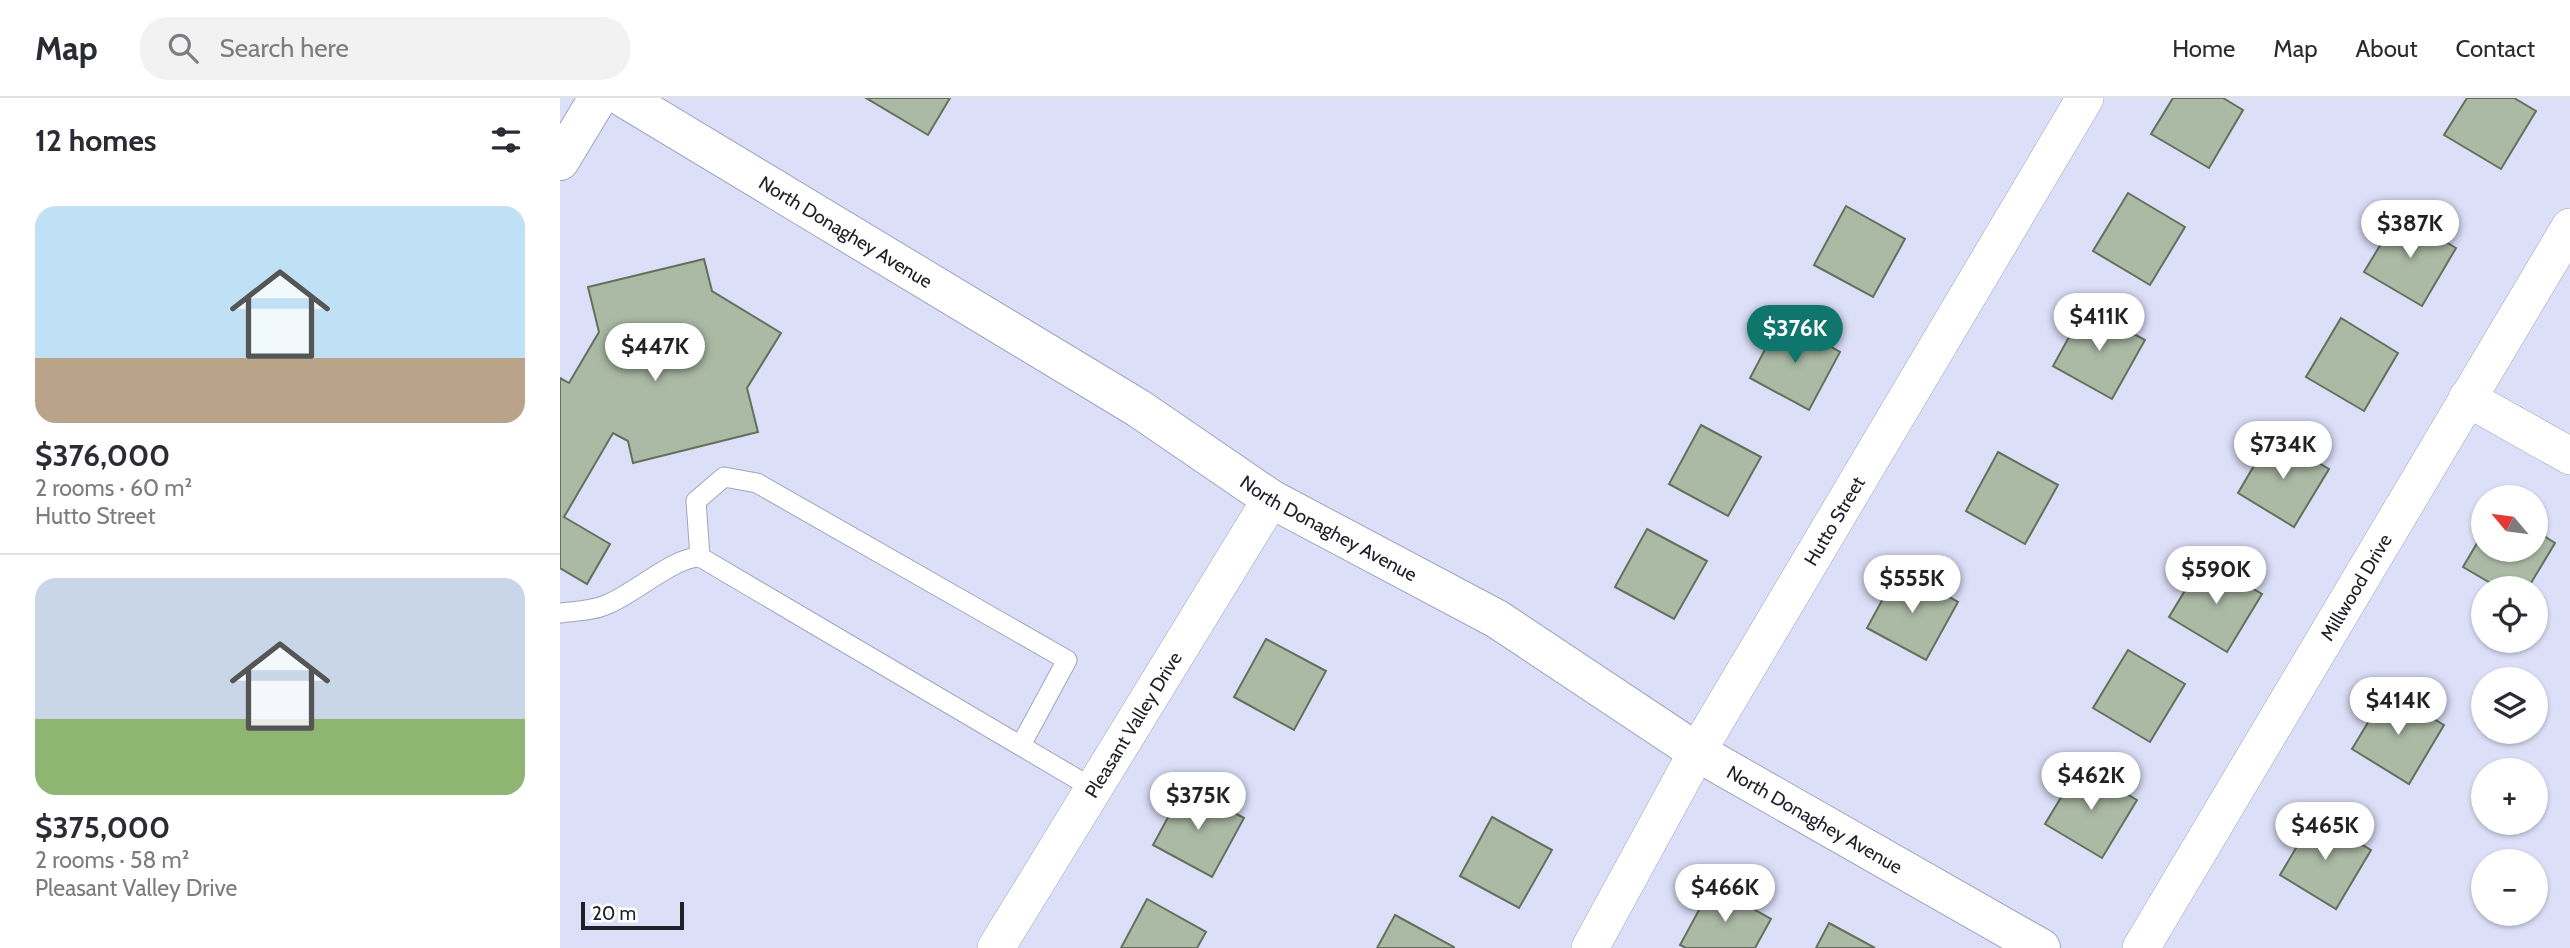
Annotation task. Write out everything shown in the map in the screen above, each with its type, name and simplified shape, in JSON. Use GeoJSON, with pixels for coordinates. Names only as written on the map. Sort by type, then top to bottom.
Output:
{"type":"FeatureCollection","features":[{"type":"Feature","properties":{"kind":"street"},"geometry":{"type":"LineString","coordinates":[[560,161],[598,98]]}},
{"type":"Feature","properties":{"kind":"street","name":"North Donaghey Avenue"},"geometry":{"type":"LineString","coordinates":[[624,98],[1138,408],[1271,499],[1497,619],[1697,752],[2041,948]]}},
{"type":"Feature","properties":{"kind":"street","name":"Hutto Street"},"geometry":{"type":"LineString","coordinates":[[1590,948],[1697,752],[2085,98]]}},
{"type":"Feature","properties":{"kind":"street","name":"Millwood Drive"},"geometry":{"type":"LineString","coordinates":[[2141,948],[2570,227]]}},
{"type":"Feature","properties":{"kind":"street"},"geometry":{"type":"LineString","coordinates":[[2467,398],[2570,456]]}},
{"type":"Feature","properties":{"kind":"street","name":"Pleasant Valley Drive"},"geometry":{"type":"LineString","coordinates":[[996,948],[1271,499]]}},
{"type":"Feature","properties":{"kind":"lane"},"geometry":{"type":"LineString","coordinates":[[700,557],[696,501],[724,477],[757,483],[1067,660],[1021,746]]}},
{"type":"Feature","properties":{"kind":"lane"},"geometry":{"type":"LineString","coordinates":[[560,613],[607,605],[676,564],[691,557],[700,557],[1094,789]]}},
{"type":"Feature","properties":{"kind":"building"},"geometry":{"type":"Polygon","coordinates":[[[866,98],[950,98],[928,135],[866,98]]]}},
{"type":"Feature","properties":{"kind":"building"},"geometry":{"type":"Polygon","coordinates":[[[2173,98],[2223,98],[2243,110],[2209,168],[2151,134],[2173,98]]]}},
{"type":"Feature","properties":{"kind":"building"},"geometry":{"type":"Polygon","coordinates":[[[2467,98],[2514,98],[2536,111],[2501,169],[2444,135],[2467,98]]]}},
{"type":"Feature","properties":{"kind":"building"},"geometry":{"type":"Polygon","coordinates":[[[2128,193],[2185,227],[2150,285],[2093,251],[2128,193]]]}},
{"type":"Feature","properties":{"kind":"building"},"geometry":{"type":"Polygon","coordinates":[[[1846,206],[1905,239],[1873,297],[1814,265],[1846,206]]]}},
{"type":"Feature","properties":{"kind":"building"},"geometry":{"type":"Polygon","coordinates":[[[2399,214],[2456,248],[2422,306],[2364,272],[2399,214]]]}},
{"type":"Feature","properties":{"kind":"building"},"geometry":{"type":"Polygon","coordinates":[[[704,259],[712,291],[781,333],[747,388],[758,432],[633,463],[628,441],[613,433],[564,517],[610,544],[587,584],[560,568],[560,378],[569,383],[599,332],[588,287],[704,259]]]}},
{"type":"Feature","properties":{"kind":"building"},"geometry":{"type":"Polygon","coordinates":[[[2085,308],[2145,340],[2112,399],[2053,366],[2085,308]]]}},
{"type":"Feature","properties":{"kind":"building"},"geometry":{"type":"Polygon","coordinates":[[[2341,318],[2398,353],[2364,411],[2306,377],[2341,318]]]}},
{"type":"Feature","properties":{"kind":"building"},"geometry":{"type":"Polygon","coordinates":[[[1781,319],[1840,352],[1809,410],[1750,378],[1781,319]]]}},
{"type":"Feature","properties":{"kind":"building"},"geometry":{"type":"Polygon","coordinates":[[[1701,425],[1761,457],[1728,516],[1669,484],[1701,425]]]}},
{"type":"Feature","properties":{"kind":"building"},"geometry":{"type":"Polygon","coordinates":[[[2272,435],[2329,469],[2294,527],[2238,493],[2272,435]]]}},
{"type":"Feature","properties":{"kind":"building"},"geometry":{"type":"Polygon","coordinates":[[[1998,452],[2058,485],[2025,544],[1966,511],[1998,452]]]}},
{"type":"Feature","properties":{"kind":"building"},"geometry":{"type":"Polygon","coordinates":[[[1647,529],[1707,561],[1674,619],[1615,587],[1647,529]]]}},
{"type":"Feature","properties":{"kind":"building"},"geometry":{"type":"Polygon","coordinates":[[[2548,539],[2555,543],[2548,555],[2548,539]]]}},
{"type":"Feature","properties":{"kind":"building"},"geometry":{"type":"Polygon","coordinates":[[[2471,553],[2471,562],[2544,562],[2535,576],[2478,576],[2463,567],[2471,553]]]}},
{"type":"Feature","properties":{"kind":"building"},"geometry":{"type":"Polygon","coordinates":[[[2204,559],[2262,594],[2227,652],[2169,617],[2204,559]]]}},
{"type":"Feature","properties":{"kind":"building"},"geometry":{"type":"Polygon","coordinates":[[[1899,569],[1958,602],[1926,660],[1867,628],[1899,569]]]}},
{"type":"Feature","properties":{"kind":"building"},"geometry":{"type":"Polygon","coordinates":[[[1266,639],[1326,671],[1294,730],[1234,697],[1266,639]]]}},
{"type":"Feature","properties":{"kind":"building"},"geometry":{"type":"Polygon","coordinates":[[[2128,650],[2185,684],[2150,742],[2093,708],[2128,650]]]}},
{"type":"Feature","properties":{"kind":"building"},"geometry":{"type":"Polygon","coordinates":[[[2387,691],[2444,725],[2409,784],[2352,749],[2387,691]]]}},
{"type":"Feature","properties":{"kind":"building"},"geometry":{"type":"Polygon","coordinates":[[[2080,766],[2137,800],[2102,858],[2045,824],[2080,766]]]}},
{"type":"Feature","properties":{"kind":"building"},"geometry":{"type":"Polygon","coordinates":[[[1185,786],[1244,818],[1212,877],[1153,845],[1185,786]]]}},
{"type":"Feature","properties":{"kind":"building"},"geometry":{"type":"Polygon","coordinates":[[[2315,816],[2371,850],[2336,909],[2280,875],[2315,816]]]}},
{"type":"Feature","properties":{"kind":"building"},"geometry":{"type":"Polygon","coordinates":[[[1492,817],[1552,850],[1519,908],[1460,876],[1492,817]]]}},
{"type":"Feature","properties":{"kind":"building"},"geometry":{"type":"Polygon","coordinates":[[[1712,886],[1771,919],[1755,948],[1686,948],[1680,945],[1712,886]]]}},
{"type":"Feature","properties":{"kind":"building"},"geometry":{"type":"Polygon","coordinates":[[[1147,899],[1206,932],[1197,948],[1121,948],[1147,899]]]}},
{"type":"Feature","properties":{"kind":"building"},"geometry":{"type":"Polygon","coordinates":[[[1395,915],[1454,947],[1454,948],[1377,948],[1395,915]]]}},
{"type":"Feature","properties":{"kind":"building"},"geometry":{"type":"Polygon","coordinates":[[[1829,923],[1875,948],[1816,948],[1829,923]]]}}]}
